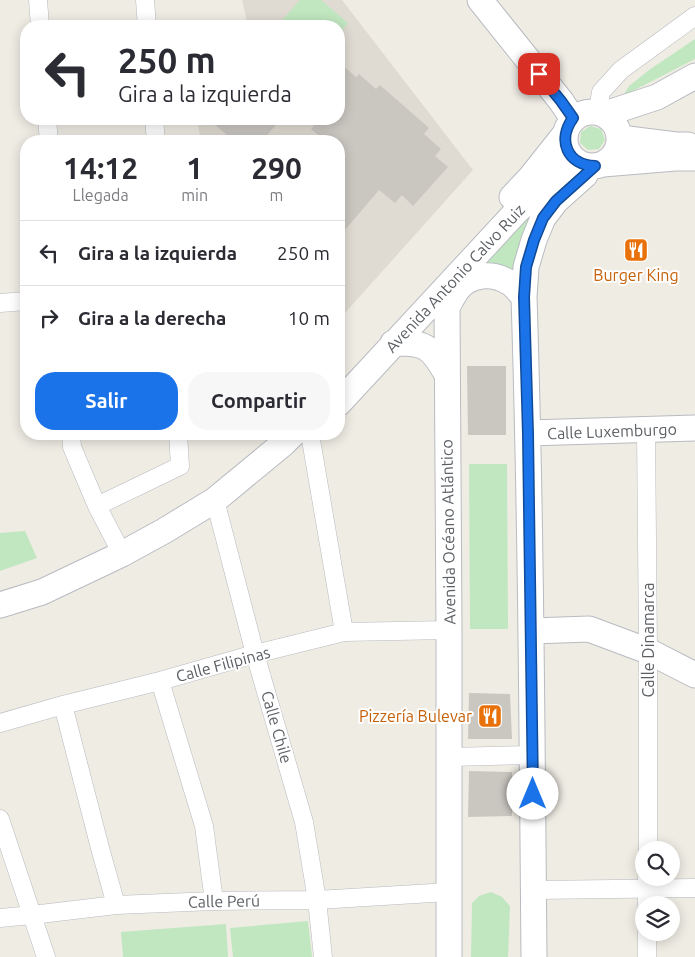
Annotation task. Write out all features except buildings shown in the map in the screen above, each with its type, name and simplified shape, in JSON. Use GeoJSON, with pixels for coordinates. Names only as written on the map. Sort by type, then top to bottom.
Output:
{"type":"FeatureCollection","features":[{"type":"Feature","properties":{"kind":"street"},"geometry":{"type":"LineString","coordinates":[[38,0],[40,20]]}},
{"type":"Feature","properties":{"kind":"street"},"geometry":{"type":"LineString","coordinates":[[145,0],[147,20]]}},
{"type":"Feature","properties":{"kind":"street"},"geometry":{"type":"LineString","coordinates":[[480,0],[561,101],[569,126]]}},
{"type":"Feature","properties":{"kind":"street"},"geometry":{"type":"LineString","coordinates":[[534,957],[532,631],[524,297],[526,267],[543,218],[556,201],[592,164],[610,160],[619,146],[610,124],[601,92],[621,70],[695,16]]}},
{"type":"Feature","properties":{"kind":"street"},"geometry":{"type":"LineString","coordinates":[[610,124],[695,76]]}},
{"type":"Feature","properties":{"kind":"street"},"geometry":{"type":"LineString","coordinates":[[695,145],[676,145],[610,124],[589,111],[580,114],[569,126],[565,143],[573,158],[592,164],[695,158]]}},
{"type":"Feature","properties":{"kind":"street","name":"Avenida Antonio Calvo Ruiz"},"geometry":{"type":"LineString","coordinates":[[345,396],[393,343],[530,178],[569,126]]}},
{"type":"Feature","properties":{"kind":"street","name":"Avenida Antonio Calvo Ruiz"},"geometry":{"type":"LineString","coordinates":[[345,375],[374,343],[540,190],[592,164]]}},
{"type":"Feature","properties":{"kind":"street","name":"Avenida Océano Atlántico"},"geometry":{"type":"LineString","coordinates":[[449,957],[449,630],[446,307],[451,271]]}},
{"type":"Feature","properties":{"kind":"street"},"geometry":{"type":"LineString","coordinates":[[446,307],[458,289],[471,279],[485,275],[496,276],[511,283],[524,297]]}},
{"type":"Feature","properties":{"kind":"street"},"geometry":{"type":"LineString","coordinates":[[0,302],[20,301]]}},
{"type":"Feature","properties":{"kind":"street"},"geometry":{"type":"LineString","coordinates":[[393,343],[410,343],[424,346],[437,356],[446,373]]}},
{"type":"Feature","properties":{"kind":"street","name":"Calle Luxemburgo"},"geometry":{"type":"LineString","coordinates":[[528,434],[695,428]]}},
{"type":"Feature","properties":{"kind":"street","name":"Calle Dinamarca"},"geometry":{"type":"LineString","coordinates":[[646,430],[648,841]]}},
{"type":"Feature","properties":{"kind":"street"},"geometry":{"type":"LineString","coordinates":[[71,440],[72,447],[97,506],[122,554]]}},
{"type":"Feature","properties":{"kind":"street"},"geometry":{"type":"LineString","coordinates":[[97,506],[180,466],[178,440]]}},
{"type":"Feature","properties":{"kind":"street"},"geometry":{"type":"LineString","coordinates":[[0,605],[42,592],[122,554],[164,531],[215,500],[289,440]]}},
{"type":"Feature","properties":{"kind":"street"},"geometry":{"type":"LineString","coordinates":[[311,440],[344,632]]}},
{"type":"Feature","properties":{"kind":"street","name":"Calle Chile"},"geometry":{"type":"LineString","coordinates":[[215,500],[255,654],[304,822],[317,900],[323,957]]}},
{"type":"Feature","properties":{"kind":"street"},"geometry":{"type":"LineString","coordinates":[[532,631],[589,629],[648,651],[695,675]]}},
{"type":"Feature","properties":{"kind":"street","name":"Calle Filipinas"},"geometry":{"type":"LineString","coordinates":[[0,723],[344,632],[449,630]]}},
{"type":"Feature","properties":{"kind":"street"},"geometry":{"type":"LineString","coordinates":[[160,681],[204,826],[214,901]]}},
{"type":"Feature","properties":{"kind":"street"},"geometry":{"type":"LineString","coordinates":[[63,705],[116,905]]}},
{"type":"Feature","properties":{"kind":"street"},"geometry":{"type":"LineString","coordinates":[[449,757],[533,755]]}},
{"type":"Feature","properties":{"kind":"street"},"geometry":{"type":"LineString","coordinates":[[0,819],[46,957]]}},
{"type":"Feature","properties":{"kind":"street"},"geometry":{"type":"LineString","coordinates":[[534,890],[695,888]]}},
{"type":"Feature","properties":{"kind":"street","name":"Calle Perú"},"geometry":{"type":"LineString","coordinates":[[0,918],[116,905],[214,901],[317,900],[449,892]]}},
{"type":"Feature","properties":{"kind":"street"},"geometry":{"type":"LineString","coordinates":[[647,941],[647,957]]}},
{"type":"Feature","properties":{"kind":"shaded area"},"geometry":{"type":"Polygon","coordinates":[[[242,0],[342,0],[473,170],[345,313],[345,135],[200,135],[198,125],[345,125],[345,20],[247,20],[242,0]]]}},
{"type":"Feature","properties":{"kind":"green space"},"geometry":{"type":"Polygon","coordinates":[[[300,0],[321,0],[344,20],[282,20],[300,0]]]}},
{"type":"Feature","properties":{"kind":"green space"},"geometry":{"type":"Polygon","coordinates":[[[695,39],[695,59],[623,96],[629,86],[649,70],[695,39]]]}},
{"type":"Feature","properties":{"kind":"green space"},"geometry":{"type":"Polygon","coordinates":[[[590,126],[601,129],[605,140],[599,149],[588,150],[580,143],[581,132],[590,126]]]}},
{"type":"Feature","properties":{"kind":"green space"},"geometry":{"type":"Polygon","coordinates":[[[559,185],[518,278],[473,267],[559,185]]]}},
{"type":"Feature","properties":{"kind":"green space"},"geometry":{"type":"Polygon","coordinates":[[[469,464],[507,464],[508,629],[470,629],[469,464]]]}},
{"type":"Feature","properties":{"kind":"green space"},"geometry":{"type":"Polygon","coordinates":[[[25,531],[37,558],[0,571],[0,533],[25,531]]]}},
{"type":"Feature","properties":{"kind":"green space"},"geometry":{"type":"Polygon","coordinates":[[[491,892],[502,897],[510,906],[508,957],[471,957],[472,903],[479,896],[491,892]]]}},
{"type":"Feature","properties":{"kind":"green space"},"geometry":{"type":"Polygon","coordinates":[[[308,921],[312,957],[233,957],[230,928],[308,921]]]}},
{"type":"Feature","properties":{"kind":"green space"},"geometry":{"type":"Polygon","coordinates":[[[226,924],[228,957],[123,957],[121,932],[226,924]]]}},
{"type":"Feature","properties":{"kind":"place","name":"Burger King"},"geometry":{"type":"Point","coordinates":[636,250]}},
{"type":"Feature","properties":{"kind":"place","name":"Pizzería Bulevar"},"geometry":{"type":"Point","coordinates":[490,716]}},
{"type":"Feature","properties":{"kind":"route"},"geometry":{"type":"LineString","coordinates":[[533,794],[532,631],[524,297],[526,267],[543,218],[556,201],[595,166],[579,163],[568,151],[565,143],[565,134],[573,118],[539,74]]}}]}
